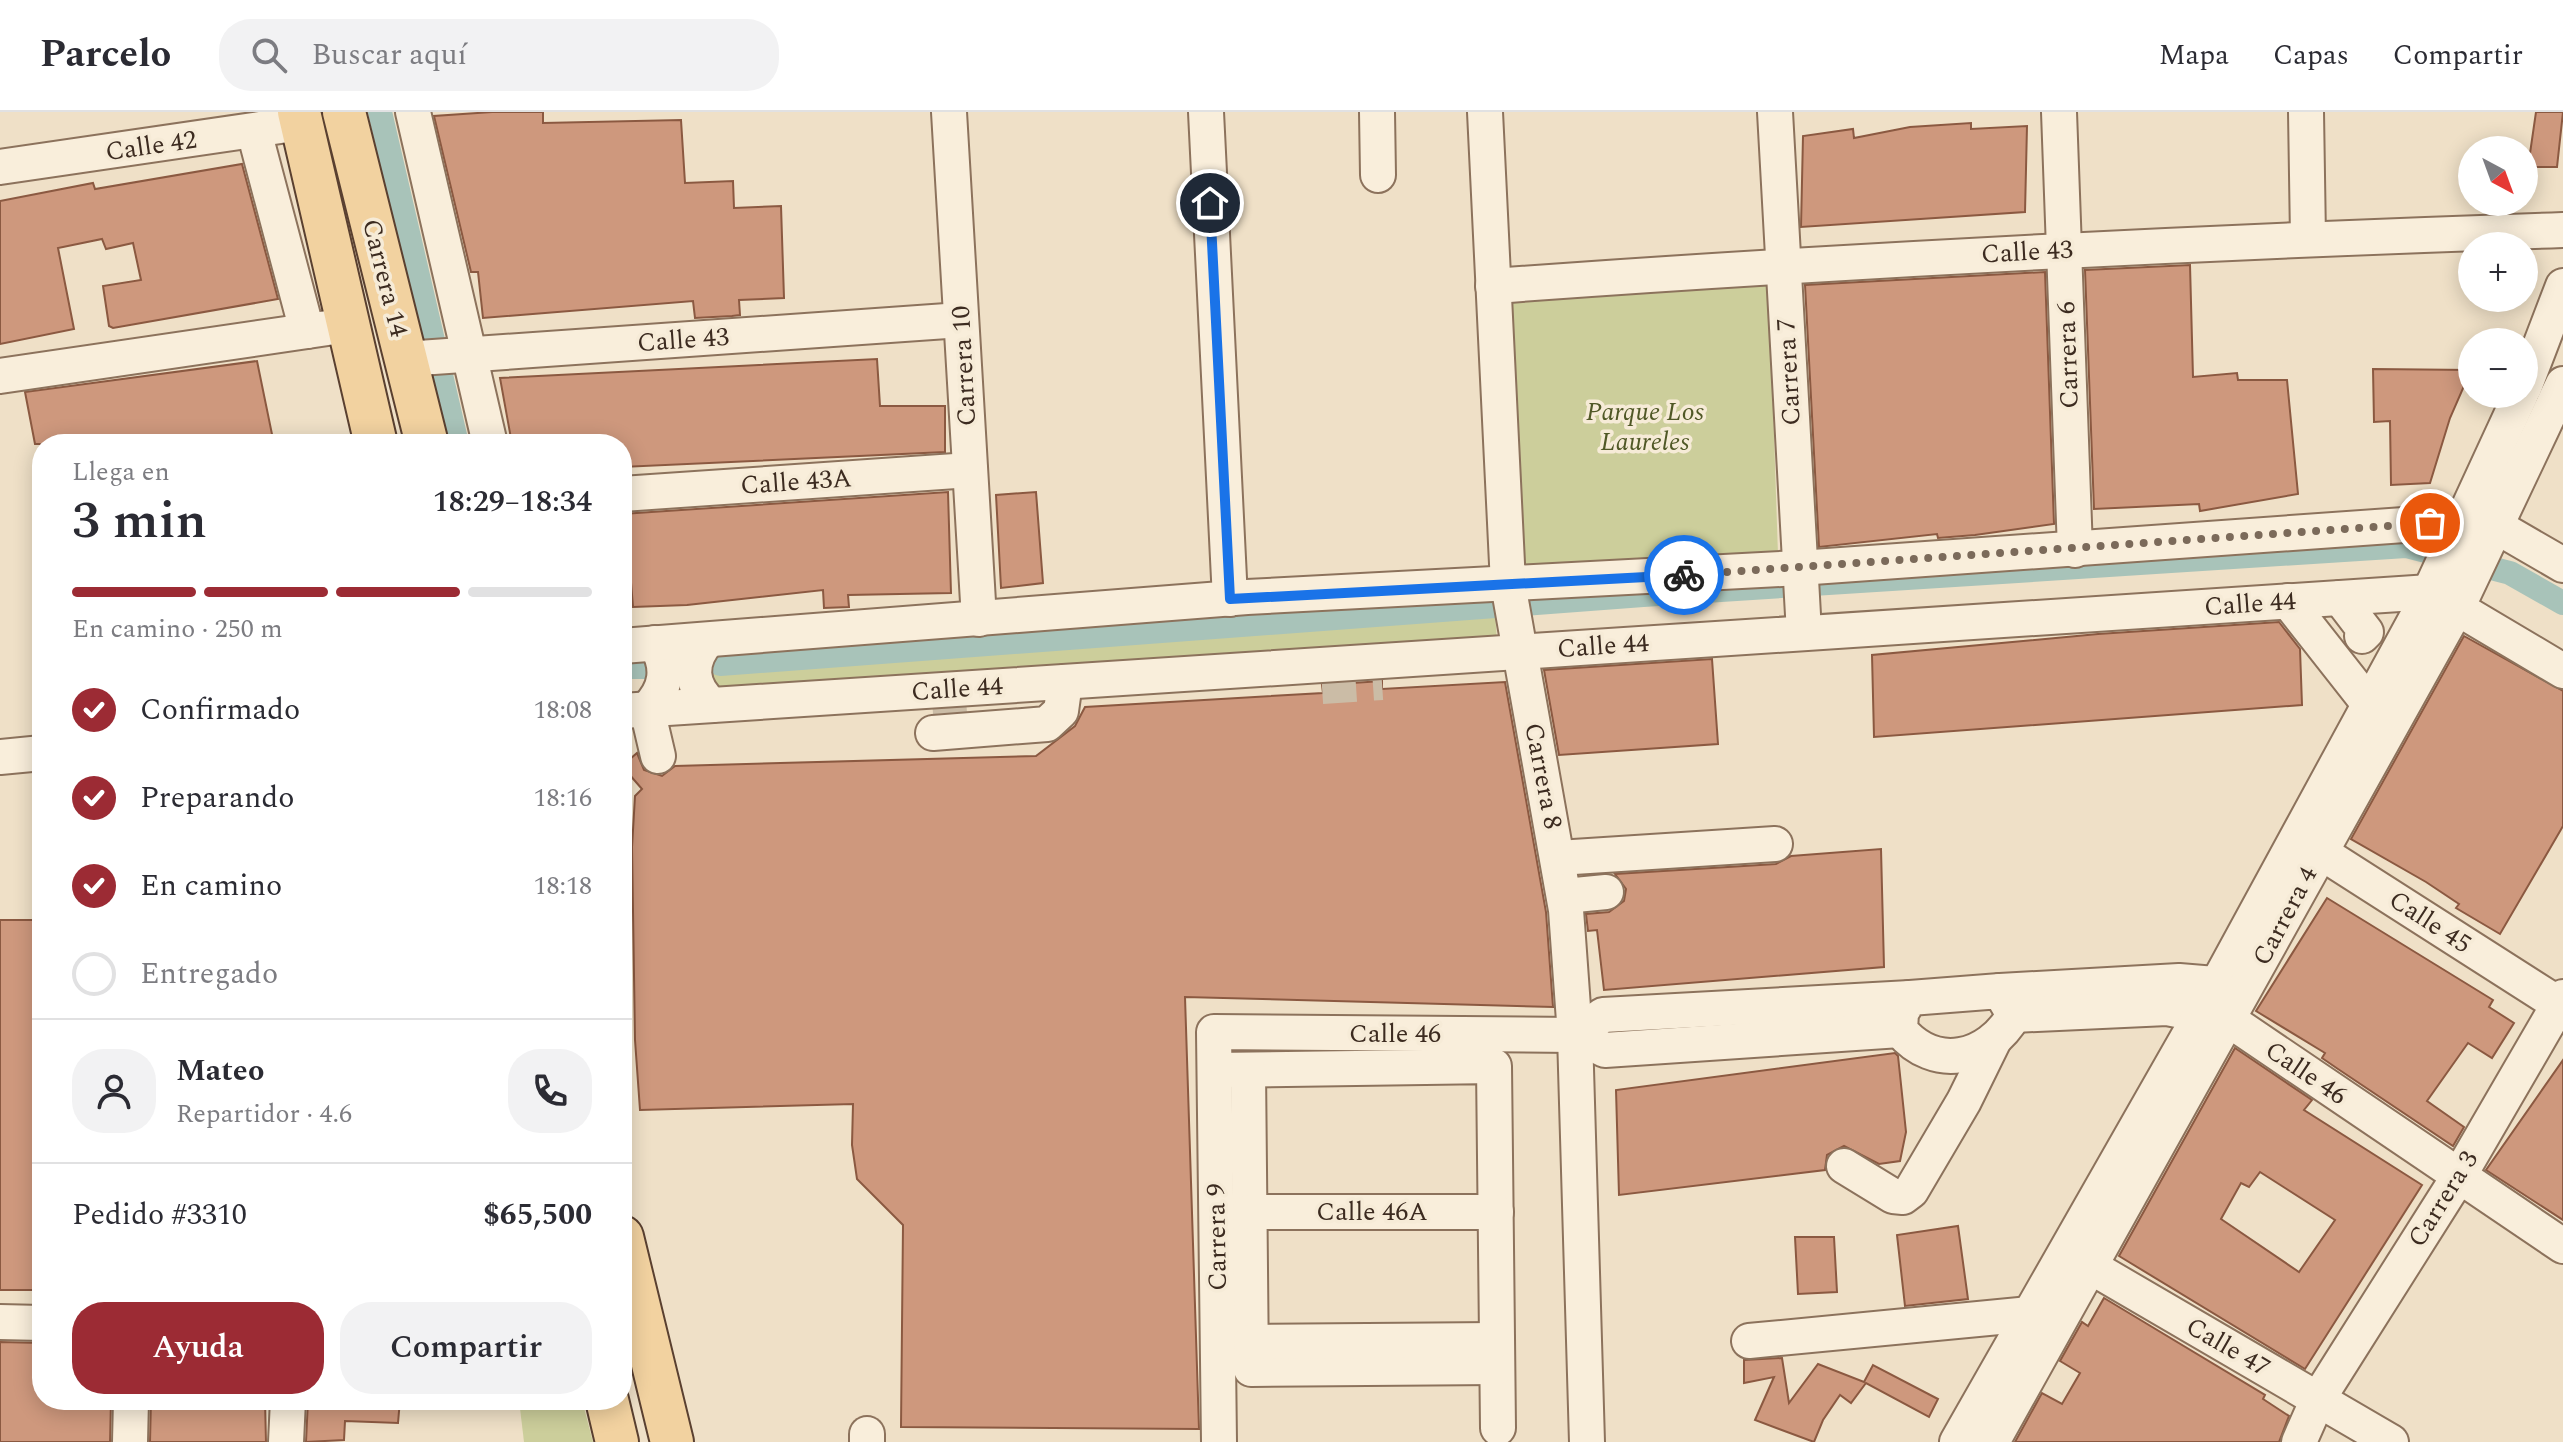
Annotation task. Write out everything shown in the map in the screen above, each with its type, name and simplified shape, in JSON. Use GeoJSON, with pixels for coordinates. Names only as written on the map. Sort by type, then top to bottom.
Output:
{"type":"FeatureCollection","features":[{"type":"Feature","properties":{"kind":"main road","name":"Carrera 14"},"geometry":{"type":"LineString","coordinates":[[344,112],[437,357],[428,434]]}},
{"type":"Feature","properties":{"kind":"main road","name":"Carrera 14"},"geometry":{"type":"LineString","coordinates":[[300,118],[374,434]]}},
{"type":"Feature","properties":{"kind":"main road"},"geometry":{"type":"LineString","coordinates":[[632,1278],[672,1442]]}},
{"type":"Feature","properties":{"kind":"main road"},"geometry":{"type":"LineString","coordinates":[[609,1410],[617,1442]]}},
{"type":"Feature","properties":{"kind":"street"},"geometry":{"type":"LineString","coordinates":[[413,112],[437,357],[484,434]]}},
{"type":"Feature","properties":{"kind":"street","name":"Carrera 10"},"geometry":{"type":"LineString","coordinates":[[949,112],[979,619]]}},
{"type":"Feature","properties":{"kind":"street"},"geometry":{"type":"LineString","coordinates":[[1206,112],[1230,599]]}},
{"type":"Feature","properties":{"kind":"street"},"geometry":{"type":"LineString","coordinates":[[1377,112],[1378,175]]}},
{"type":"Feature","properties":{"kind":"street","name":"Carrera 8"},"geometry":{"type":"LineString","coordinates":[[1485,112],[1509,591],[1556,845]]}},
{"type":"Feature","properties":{"kind":"street","name":"Carrera 7"},"geometry":{"type":"LineString","coordinates":[[1775,112],[1804,624]]}},
{"type":"Feature","properties":{"kind":"street","name":"Carrera 6"},"geometry":{"type":"LineString","coordinates":[[2059,112],[2075,550]]}},
{"type":"Feature","properties":{"kind":"street"},"geometry":{"type":"LineString","coordinates":[[2306,112],[2308,238]]}},
{"type":"Feature","properties":{"kind":"street","name":"Calle 42"},"geometry":{"type":"LineString","coordinates":[[0,167],[254,131],[300,118]]}},
{"type":"Feature","properties":{"kind":"street"},"geometry":{"type":"LineString","coordinates":[[254,131],[307,331]]}},
{"type":"Feature","properties":{"kind":"street","name":"Calle 43"},"geometry":{"type":"LineString","coordinates":[[1493,286],[1783,265],[2065,250],[2563,230]]}},
{"type":"Feature","properties":{"kind":"street"},"geometry":{"type":"LineString","coordinates":[[2542,370],[2563,286]]}},
{"type":"Feature","properties":{"kind":"street","name":"Calle 43"},"geometry":{"type":"LineString","coordinates":[[437,357],[961,320]]}},
{"type":"Feature","properties":{"kind":"street"},"geometry":{"type":"LineString","coordinates":[[0,376],[348,325]]}},
{"type":"Feature","properties":{"kind":"street","name":"Carrera 4"},"geometry":{"type":"LineString","coordinates":[[1992,1442],[2077,1259],[2448,590],[2491,532],[2563,384]]}},
{"type":"Feature","properties":{"kind":"street","name":"Carrera 4"},"geometry":{"type":"LineString","coordinates":[[2448,590],[2456,531],[2514,408]]}},
{"type":"Feature","properties":{"kind":"street","name":"Calle 43A"},"geometry":{"type":"LineString","coordinates":[[632,493],[970,470]]}},
{"type":"Feature","properties":{"kind":"street"},"geometry":{"type":"LineString","coordinates":[[639,644],[1230,599],[1509,591],[1800,575],[2075,550],[2456,531],[2491,532],[2563,565]]}},
{"type":"Feature","properties":{"kind":"street"},"geometry":{"type":"LineString","coordinates":[[2308,844],[2369,704],[2448,590],[2563,671]]}},
{"type":"Feature","properties":{"kind":"street","name":"Calle 44"},"geometry":{"type":"LineString","coordinates":[[635,710],[712,705],[955,711],[1065,682],[1460,656],[1519,645],[1804,624],[2288,601],[2448,590]]}},
{"type":"Feature","properties":{"kind":"street"},"geometry":{"type":"LineString","coordinates":[[2340,598],[2366,632],[2346,649]]}},
{"type":"Feature","properties":{"kind":"street"},"geometry":{"type":"LineString","coordinates":[[2288,601],[2346,649],[2369,704]]}},
{"type":"Feature","properties":{"kind":"street"},"geometry":{"type":"LineString","coordinates":[[708,640],[696,658],[694,679],[697,689],[712,705]]}},
{"type":"Feature","properties":{"kind":"street"},"geometry":{"type":"LineString","coordinates":[[639,644],[662,654],[665,678],[656,701],[635,710],[658,756]]}},
{"type":"Feature","properties":{"kind":"street"},"geometry":{"type":"LineString","coordinates":[[1382,683],[1442,677],[1460,656]]}},
{"type":"Feature","properties":{"kind":"street"},"geometry":{"type":"LineString","coordinates":[[1251,670],[1272,689],[1322,687]]}},
{"type":"Feature","properties":{"kind":"street"},"geometry":{"type":"LineString","coordinates":[[0,757],[32,754]]}},
{"type":"Feature","properties":{"kind":"street"},"geometry":{"type":"LineString","coordinates":[[1606,892],[1552,905],[1541,845],[1656,860],[1775,844]]}},
{"type":"Feature","properties":{"kind":"street","name":"Calle 45"},"geometry":{"type":"LineString","coordinates":[[2308,844],[2561,1003]]}},
{"type":"Feature","properties":{"kind":"street"},"geometry":{"type":"LineString","coordinates":[[1566,903],[1575,1035],[1587,1442]]}},
{"type":"Feature","properties":{"kind":"street"},"geometry":{"type":"LineString","coordinates":[[1575,1035],[1603,1015],[1910,998]]}},
{"type":"Feature","properties":{"kind":"street"},"geometry":{"type":"LineString","coordinates":[[1910,998],[1901,1013],[1900,1030],[1913,1045],[1947,1057],[1970,1053],[2002,1016]]}},
{"type":"Feature","properties":{"kind":"street","name":"Calle 46"},"geometry":{"type":"LineString","coordinates":[[1910,998],[2002,1016],[2215,1006],[2563,1246]]}},
{"type":"Feature","properties":{"kind":"street","name":"Carrera 3"},"geometry":{"type":"LineString","coordinates":[[2299,1442],[2318,1399],[2459,1176],[2561,1003]]}},
{"type":"Feature","properties":{"kind":"street"},"geometry":{"type":"LineString","coordinates":[[1844,1166],[1893,1196],[1903,1197],[1920,1181],[1964,1101],[2002,1016]]}},
{"type":"Feature","properties":{"kind":"street","name":"Calle 46"},"geometry":{"type":"LineString","coordinates":[[1214,1032],[1575,1035],[1605,1050],[1900,1030]]}},
{"type":"Feature","properties":{"kind":"street","name":"Carrera 9"},"geometry":{"type":"LineString","coordinates":[[1214,1032],[1231,1070],[1249,1212],[1251,1356],[1497,1354]]}},
{"type":"Feature","properties":{"kind":"street"},"geometry":{"type":"LineString","coordinates":[[1929,1053],[1964,1101]]}},
{"type":"Feature","properties":{"kind":"street"},"geometry":{"type":"LineString","coordinates":[[1231,1070],[1494,1066],[1498,1428]]}},
{"type":"Feature","properties":{"kind":"street","name":"Carrera 9"},"geometry":{"type":"LineString","coordinates":[[1219,1442],[1231,1070]]}},
{"type":"Feature","properties":{"kind":"street","name":"Calle 46A"},"geometry":{"type":"LineString","coordinates":[[1249,1212],[1496,1212]]}},
{"type":"Feature","properties":{"kind":"street"},"geometry":{"type":"LineString","coordinates":[[1957,1442],[2030,1314],[2077,1259]]}},
{"type":"Feature","properties":{"kind":"street","name":"Calle 47"},"geometry":{"type":"LineString","coordinates":[[2077,1259],[2391,1442]]}},
{"type":"Feature","properties":{"kind":"street"},"geometry":{"type":"LineString","coordinates":[[0,1301],[32,1302]]}},
{"type":"Feature","properties":{"kind":"street"},"geometry":{"type":"LineString","coordinates":[[1749,1341],[2030,1314]]}},
{"type":"Feature","properties":{"kind":"street"},"geometry":{"type":"LineString","coordinates":[[0,1322],[32,1323]]}},
{"type":"Feature","properties":{"kind":"street"},"geometry":{"type":"LineString","coordinates":[[130,1442],[131,1410]]}},
{"type":"Feature","properties":{"kind":"street"},"geometry":{"type":"LineString","coordinates":[[286,1442],[288,1410]]}},
{"type":"Feature","properties":{"kind":"green space","name":"Parque Los Laureles"},"geometry":{"type":"Polygon","coordinates":[[[1769,285],[1778,555],[1522,566],[1512,300],[1769,285]]]}},
{"type":"Feature","properties":{"kind":"green space"},"geometry":{"type":"Polygon","coordinates":[[[1494,598],[1497,641],[713,691],[708,664],[712,655],[1494,598]]]}},
{"type":"Feature","properties":{"kind":"green space"},"geometry":{"type":"Polygon","coordinates":[[[520,1410],[585,1410],[593,1442],[524,1442],[520,1410]]]}},
{"type":"Feature","properties":{"kind":"building"},"geometry":{"type":"Polygon","coordinates":[[[543,112],[543,123],[681,120],[685,183],[733,181],[734,208],[781,206],[784,298],[739,300],[740,315],[732,316],[695,318],[693,301],[483,318],[478,272],[471,272],[434,116],[543,112]]]}},
{"type":"Feature","properties":{"kind":"building"},"geometry":{"type":"Polygon","coordinates":[[[2536,112],[2563,112],[2557,167],[2538,167],[2538,136],[2533,136],[2536,112]]]}},
{"type":"Feature","properties":{"kind":"building"},"geometry":{"type":"Polygon","coordinates":[[[1971,123],[1971,129],[2027,126],[2025,212],[1801,227],[1803,136],[1853,129],[1854,138],[1910,127],[1971,123]]]}},
{"type":"Feature","properties":{"kind":"building"},"geometry":{"type":"Polygon","coordinates":[[[242,164],[278,299],[113,328],[109,326],[103,286],[141,280],[133,243],[106,249],[102,239],[58,248],[74,329],[0,344],[0,201],[93,183],[95,189],[242,164]]]}},
{"type":"Feature","properties":{"kind":"building"},"geometry":{"type":"Polygon","coordinates":[[[2190,265],[2193,377],[2237,373],[2238,380],[2287,380],[2298,494],[2200,511],[2199,504],[2094,509],[2085,270],[2190,265]]]}},
{"type":"Feature","properties":{"kind":"building"},"geometry":{"type":"Polygon","coordinates":[[[2045,272],[2054,524],[1975,535],[1938,538],[1937,534],[1819,547],[1805,285],[2045,272]]]}},
{"type":"Feature","properties":{"kind":"building"},"geometry":{"type":"Polygon","coordinates":[[[877,359],[880,406],[945,406],[945,452],[632,467],[632,434],[510,434],[500,378],[877,359]]]}},
{"type":"Feature","properties":{"kind":"building"},"geometry":{"type":"Polygon","coordinates":[[[257,361],[272,434],[33,434],[25,392],[257,361]]]}},
{"type":"Feature","properties":{"kind":"building"},"geometry":{"type":"Polygon","coordinates":[[[2373,369],[2458,370],[2458,400],[2430,483],[2391,485],[2390,421],[2374,422],[2373,369]]]}},
{"type":"Feature","properties":{"kind":"building"},"geometry":{"type":"Polygon","coordinates":[[[948,492],[951,593],[848,595],[849,607],[824,608],[823,590],[687,605],[633,607],[632,513],[948,492]]]}},
{"type":"Feature","properties":{"kind":"building"},"geometry":{"type":"Polygon","coordinates":[[[1036,492],[1043,583],[1001,588],[996,495],[1036,492]]]}},
{"type":"Feature","properties":{"kind":"building"},"geometry":{"type":"Polygon","coordinates":[[[2279,622],[2300,649],[2302,705],[1874,737],[1872,655],[2098,634],[2279,622]]]}},
{"type":"Feature","properties":{"kind":"building"},"geometry":{"type":"Polygon","coordinates":[[[2464,636],[2563,691],[2563,826],[2500,934],[2456,908],[2459,904],[2426,882],[2351,839],[2464,636]]]}},
{"type":"Feature","properties":{"kind":"building"},"geometry":{"type":"Polygon","coordinates":[[[1712,659],[1718,744],[1559,755],[1544,670],[1712,659]]]}},
{"type":"Feature","properties":{"kind":"building"},"geometry":{"type":"Polygon","coordinates":[[[1382,681],[1382,689],[1505,682],[1546,912],[1553,1007],[1185,997],[1199,1429],[901,1427],[903,1225],[857,1179],[852,1145],[853,1104],[640,1110],[635,1040],[632,847],[635,796],[642,789],[632,778],[632,757],[637,753],[644,770],[662,776],[675,766],[1036,756],[1075,726],[1085,707],[1323,693],[1322,685],[1382,681]]]}},
{"type":"Feature","properties":{"kind":"building"},"geometry":{"type":"Polygon","coordinates":[[[1881,849],[1884,967],[1604,990],[1597,930],[1588,931],[1586,914],[1609,912],[1624,901],[1626,889],[1615,874],[1776,864],[1791,856],[1881,849]]]}},
{"type":"Feature","properties":{"kind":"building"},"geometry":{"type":"Polygon","coordinates":[[[2327,898],[2493,1000],[2489,1007],[2514,1023],[2492,1058],[2468,1043],[2427,1101],[2464,1127],[2453,1146],[2322,1058],[2325,1053],[2256,1011],[2327,898]]]}},
{"type":"Feature","properties":{"kind":"building"},"geometry":{"type":"Polygon","coordinates":[[[0,920],[32,920],[32,1290],[0,1290],[0,920]]]}},
{"type":"Feature","properties":{"kind":"building"},"geometry":{"type":"Polygon","coordinates":[[[2235,1048],[2312,1100],[2304,1110],[2422,1185],[2305,1369],[2119,1256],[2235,1048]],[[2260,1172],[2249,1187],[2241,1183],[2221,1219],[2299,1272],[2335,1220],[2260,1172]]]}},
{"type":"Feature","properties":{"kind":"building"},"geometry":{"type":"Polygon","coordinates":[[[1895,1053],[1898,1056],[1906,1132],[1900,1161],[1879,1164],[1844,1146],[1827,1155],[1825,1170],[1619,1195],[1616,1090],[1895,1053]]]}},
{"type":"Feature","properties":{"kind":"building"},"geometry":{"type":"Polygon","coordinates":[[[2563,1060],[2563,1220],[2486,1170],[2563,1060]]]}},
{"type":"Feature","properties":{"kind":"building"},"geometry":{"type":"Polygon","coordinates":[[[1958,1226],[1968,1299],[1905,1306],[1897,1235],[1958,1226]]]}},
{"type":"Feature","properties":{"kind":"building"},"geometry":{"type":"Polygon","coordinates":[[[1795,1237],[1834,1237],[1837,1292],[1798,1294],[1795,1237]]]}},
{"type":"Feature","properties":{"kind":"building"},"geometry":{"type":"Polygon","coordinates":[[[2104,1298],[2265,1395],[2263,1399],[2289,1416],[2279,1442],[2015,1442],[2042,1393],[2062,1404],[2080,1373],[2060,1361],[2082,1322],[2088,1326],[2104,1298]]]}},
{"type":"Feature","properties":{"kind":"building"},"geometry":{"type":"Polygon","coordinates":[[[0,1342],[32,1343],[32,1410],[111,1410],[110,1442],[0,1442],[0,1342]]]}},
{"type":"Feature","properties":{"kind":"building"},"geometry":{"type":"Polygon","coordinates":[[[1782,1358],[1789,1403],[1818,1364],[1864,1382],[1873,1365],[1938,1399],[1929,1417],[1866,1383],[1851,1403],[1840,1395],[1823,1420],[1814,1442],[1755,1420],[1774,1377],[1744,1383],[1744,1360],[1782,1358]]]}},
{"type":"Feature","properties":{"kind":"building"},"geometry":{"type":"Polygon","coordinates":[[[151,1410],[265,1410],[266,1442],[150,1442],[151,1410]]]}},
{"type":"Feature","properties":{"kind":"building"},"geometry":{"type":"Polygon","coordinates":[[[308,1410],[399,1410],[398,1423],[345,1421],[344,1440],[306,1442],[308,1410]]]}},
{"type":"Feature","properties":{"kind":"waterway"},"geometry":{"type":"LineString","coordinates":[[380,112],[455,434]]}},
{"type":"Feature","properties":{"kind":"waterway"},"geometry":{"type":"LineString","coordinates":[[720,664],[1643,595],[2406,546],[2510,573],[2563,603]]}},
{"type":"Feature","properties":{"kind":"waterway"},"geometry":{"type":"LineString","coordinates":[[632,667],[647,667]]}},
{"type":"Feature","properties":{"kind":"tunnel"},"geometry":{"type":"LineString","coordinates":[[1322,687],[1382,683]]}},
{"type":"Feature","properties":{"kind":"tunnel"},"geometry":{"type":"LineString","coordinates":[[949,699],[950,713]]}},
{"type":"Feature","properties":{"kind":"way so far"},"geometry":{"type":"LineString","coordinates":[[1684,575],[2430,523]]}},
{"type":"Feature","properties":{"kind":"route"},"geometry":{"type":"LineString","coordinates":[[1210,203],[1230,599],[1684,575]]}}]}
